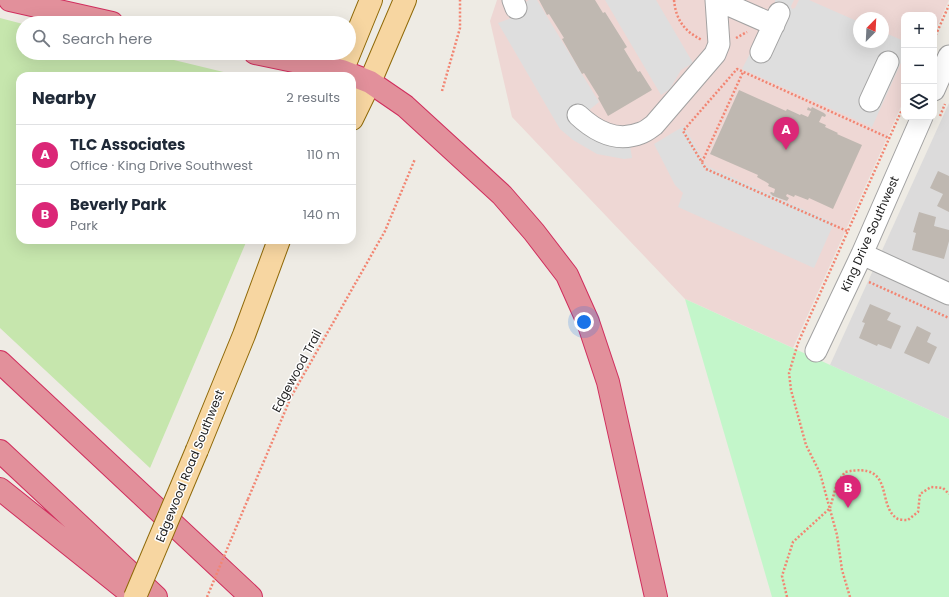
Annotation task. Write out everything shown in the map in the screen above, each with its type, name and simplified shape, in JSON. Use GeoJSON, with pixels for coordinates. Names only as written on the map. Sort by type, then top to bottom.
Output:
{"type":"FeatureCollection","features":[{"type":"Feature","properties":{"kind":"highway"},"geometry":{"type":"LineString","coordinates":[[10,0],[81,16]]}},
{"type":"Feature","properties":{"kind":"highway"},"geometry":{"type":"LineString","coordinates":[[285,60],[337,72]]}},
{"type":"Feature","properties":{"kind":"highway"},"geometry":{"type":"LineString","coordinates":[[356,78],[370,82],[404,106],[502,195],[534,232],[567,275],[588,322],[608,382],[656,597]]}},
{"type":"Feature","properties":{"kind":"highway"},"geometry":{"type":"LineString","coordinates":[[0,362],[251,597]]}},
{"type":"Feature","properties":{"kind":"highway"},"geometry":{"type":"LineString","coordinates":[[0,451],[156,597]]}},
{"type":"Feature","properties":{"kind":"highway"},"geometry":{"type":"LineString","coordinates":[[0,489],[135,597]]}},
{"type":"Feature","properties":{"kind":"main road"},"geometry":{"type":"LineString","coordinates":[[356,36],[371,0]]}},
{"type":"Feature","properties":{"kind":"main road"},"geometry":{"type":"LineString","coordinates":[[356,111],[405,0]]}},
{"type":"Feature","properties":{"kind":"main road"},"geometry":{"type":"LineString","coordinates":[[341,72],[346,60]]}},
{"type":"Feature","properties":{"kind":"main road","name":"Edgewood Road Southwest"},"geometry":{"type":"LineString","coordinates":[[135,597],[244,335],[278,244]]}},
{"type":"Feature","properties":{"kind":"main road","name":"Edgewood Road Southwest"},"geometry":{"type":"LineString","coordinates":[[244,335],[289,244]]}},
{"type":"Feature","properties":{"kind":"street"},"geometry":{"type":"LineString","coordinates":[[578,115],[590,126],[603,133],[623,137],[641,133],[659,133],[680,81],[715,54],[719,44],[716,0],[777,19],[761,52]]}},
{"type":"Feature","properties":{"kind":"street"},"geometry":{"type":"LineString","coordinates":[[937,84],[949,56]]}},
{"type":"Feature","properties":{"kind":"street"},"geometry":{"type":"LineString","coordinates":[[870,101],[888,62]]}},
{"type":"Feature","properties":{"kind":"street","name":"King Drive Southwest"},"geometry":{"type":"LineString","coordinates":[[816,351],[862,254],[921,120]]}},
{"type":"Feature","properties":{"kind":"street"},"geometry":{"type":"LineString","coordinates":[[862,254],[949,294]]}},
{"type":"Feature","properties":{"kind":"path"},"geometry":{"type":"LineString","coordinates":[[442,91],[460,28],[460,0]]}},
{"type":"Feature","properties":{"kind":"path"},"geometry":{"type":"LineString","coordinates":[[937,32],[949,5]]}},
{"type":"Feature","properties":{"kind":"path"},"geometry":{"type":"LineString","coordinates":[[847,231],[706,168],[683,131],[737,70],[890,138]]}},
{"type":"Feature","properties":{"kind":"path"},"geometry":{"type":"LineString","coordinates":[[702,162],[743,72]]}},
{"type":"Feature","properties":{"kind":"path"},"geometry":{"type":"LineString","coordinates":[[850,597],[842,570],[837,535],[830,509],[820,473],[806,445],[791,390],[789,374],[798,343],[901,113]]}},
{"type":"Feature","properties":{"kind":"path","name":"Edgewood Trail"},"geometry":{"type":"LineString","coordinates":[[207,597],[292,397],[385,231],[415,159]]}},
{"type":"Feature","properties":{"kind":"path"},"geometry":{"type":"LineString","coordinates":[[865,280],[949,318]]}},
{"type":"Feature","properties":{"kind":"path"},"geometry":{"type":"LineString","coordinates":[[787,597],[782,576],[793,542],[830,509],[837,483],[845,472],[858,469],[874,474],[883,484],[890,511],[899,519],[908,520],[918,512],[920,494],[931,487],[943,488],[949,494]]}},
{"type":"Feature","properties":{"kind":"shaded area"},"geometry":{"type":"Polygon","coordinates":[[[497,0],[949,0],[937,26],[937,12],[901,12],[901,107],[793,348],[685,299],[512,117],[490,21],[497,0]]]}},
{"type":"Feature","properties":{"kind":"shaded area"},"geometry":{"type":"Polygon","coordinates":[[[529,0],[537,0],[599,102],[588,111],[605,125],[627,127],[632,158],[624,159],[597,154],[573,140],[560,129],[498,23],[511,18],[524,3],[529,0]]]}},
{"type":"Feature","properties":{"kind":"shaded area"},"geometry":{"type":"Polygon","coordinates":[[[605,0],[656,0],[693,63],[681,70],[670,89],[661,95],[605,0]]]}},
{"type":"Feature","properties":{"kind":"shaded area"},"geometry":{"type":"Polygon","coordinates":[[[775,0],[794,0],[791,6],[792,9],[795,8],[799,0],[809,0],[853,19],[853,48],[889,48],[889,35],[901,40],[901,63],[872,127],[742,69],[775,5],[775,0]]]}},
{"type":"Feature","properties":{"kind":"shaded area"},"geometry":{"type":"Polygon","coordinates":[[[949,103],[949,419],[830,365],[949,103]]]}},
{"type":"Feature","properties":{"kind":"shaded area"},"geometry":{"type":"Polygon","coordinates":[[[684,126],[707,166],[834,223],[814,268],[678,207],[683,193],[675,185],[654,144],[684,126]]]}},
{"type":"Feature","properties":{"kind":"green space"},"geometry":{"type":"Polygon","coordinates":[[[0,18],[16,22],[16,60],[174,60],[223,72],[16,72],[16,244],[245,244],[150,468],[0,328],[0,18]]]}},
{"type":"Feature","properties":{"kind":"green space"},"geometry":{"type":"Polygon","coordinates":[[[685,299],[949,419],[949,597],[772,597],[685,299]]]}},
{"type":"Feature","properties":{"kind":"building"},"geometry":{"type":"Polygon","coordinates":[[[539,0],[595,0],[603,13],[605,12],[627,47],[624,49],[638,72],[640,71],[652,90],[608,116],[598,98],[599,97],[584,73],[582,74],[562,39],[564,38],[549,14],[547,15],[539,0]]]}},
{"type":"Feature","properties":{"kind":"building"},"geometry":{"type":"Polygon","coordinates":[[[739,90],[786,111],[787,109],[808,117],[811,111],[807,110],[808,107],[811,109],[812,107],[826,115],[825,117],[822,116],[819,122],[826,125],[825,127],[862,145],[833,209],[809,198],[808,200],[795,195],[794,197],[787,194],[786,196],[789,198],[787,201],[773,196],[770,193],[774,193],[775,189],[768,186],[769,184],[757,177],[758,175],[710,154],[739,90]]]}},
{"type":"Feature","properties":{"kind":"building"},"geometry":{"type":"Polygon","coordinates":[[[938,171],[949,176],[949,212],[937,206],[943,194],[930,188],[938,171]]]}},
{"type":"Feature","properties":{"kind":"building"},"geometry":{"type":"Polygon","coordinates":[[[919,212],[936,217],[934,226],[949,230],[949,241],[944,259],[912,250],[916,233],[913,232],[919,212]]]}},
{"type":"Feature","properties":{"kind":"building"},"geometry":{"type":"Polygon","coordinates":[[[870,304],[891,313],[887,320],[901,326],[891,349],[878,344],[877,346],[859,338],[865,323],[862,322],[870,304]]]}},
{"type":"Feature","properties":{"kind":"building"},"geometry":{"type":"Polygon","coordinates":[[[917,326],[931,333],[927,342],[937,347],[929,364],[904,353],[917,326]]]}},
{"type":"Feature","properties":{"kind":"place","name":"TLC Associates"},"geometry":{"type":"Point","coordinates":[786,150]}},
{"type":"Feature","properties":{"kind":"place","name":"Beverly Park"},"geometry":{"type":"Point","coordinates":[848,508]}}]}
